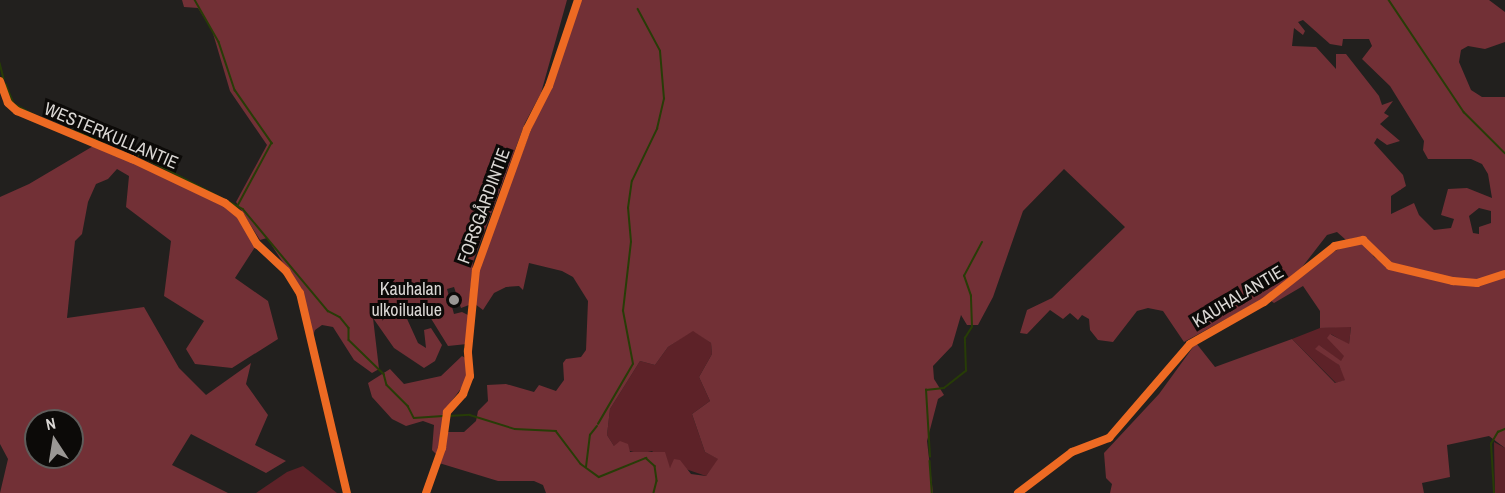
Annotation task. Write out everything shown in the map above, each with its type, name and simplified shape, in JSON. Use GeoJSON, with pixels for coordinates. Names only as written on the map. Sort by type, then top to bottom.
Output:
{"type":"FeatureCollection","features":[{"type":"Feature","properties":{"kind":"street","name":"FORSGÅRDINTIE"},"geometry":{"type":"LineString","coordinates":[[426,493],[440,454],[447,412],[463,394],[470,376],[471,305],[478,262],[527,129],[549,86],[578,0]]}},
{"type":"Feature","properties":{"kind":"street","name":"WESTERKULLANTIE"},"geometry":{"type":"LineString","coordinates":[[0,81],[8,103],[17,111],[132,159],[225,203],[240,215],[257,244],[286,271],[300,293],[347,493]]}},
{"type":"Feature","properties":{"kind":"street","name":"KAUHALANTIE"},"geometry":{"type":"LineString","coordinates":[[1018,493],[1057,461],[1083,446],[1108,438],[1190,344],[1272,296],[1335,246],[1364,240],[1390,266],[1453,281],[1477,284],[1505,274]]}},
{"type":"Feature","properties":{"kind":"shaded area"},"geometry":{"type":"Polygon","coordinates":[[[182,0],[567,0],[541,93],[525,123],[473,262],[469,305],[461,308],[454,287],[447,289],[454,314],[462,312],[470,316],[467,344],[448,346],[427,312],[403,301],[403,310],[418,343],[426,348],[424,330],[431,328],[442,345],[435,361],[424,368],[394,348],[373,318],[379,369],[372,373],[354,360],[333,327],[322,325],[315,330],[311,341],[295,281],[267,238],[260,240],[236,202],[267,145],[230,91],[212,30],[198,8],[184,7],[182,0]]]}},
{"type":"Feature","properties":{"kind":"shaded area"},"geometry":{"type":"Polygon","coordinates":[[[581,0],[1489,0],[1505,12],[1505,42],[1485,49],[1468,46],[1461,50],[1459,62],[1471,90],[1482,97],[1505,97],[1505,272],[1477,282],[1442,277],[1391,264],[1377,255],[1369,241],[1360,237],[1346,240],[1337,232],[1327,235],[1296,275],[1270,295],[1184,342],[1163,311],[1148,308],[1137,311],[1113,342],[1098,340],[1090,330],[1089,319],[1082,315],[1078,320],[1070,313],[1063,319],[1050,310],[1027,334],[1020,333],[1027,310],[1052,298],[1125,227],[1064,169],[1023,211],[993,297],[978,325],[967,325],[961,315],[952,346],[933,366],[934,379],[944,395],[938,399],[927,441],[933,493],[546,493],[543,485],[534,481],[498,481],[439,463],[445,432],[464,432],[476,421],[478,411],[488,401],[487,385],[506,384],[534,392],[539,385],[556,391],[564,380],[563,363],[566,359],[581,357],[586,350],[588,301],[573,277],[562,271],[529,263],[523,290],[519,286],[506,287],[494,293],[483,310],[475,304],[475,284],[482,257],[581,0]],[[1303,20],[1298,22],[1305,31],[1303,35],[1294,28],[1292,46],[1316,47],[1336,69],[1336,54],[1346,54],[1379,96],[1382,105],[1393,101],[1384,113],[1389,116],[1380,124],[1400,141],[1387,145],[1377,138],[1374,143],[1403,175],[1406,186],[1391,196],[1391,214],[1414,203],[1419,215],[1434,230],[1451,228],[1454,219],[1441,215],[1448,189],[1467,188],[1492,198],[1488,174],[1482,164],[1471,159],[1428,159],[1423,150],[1424,141],[1390,86],[1362,59],[1372,46],[1369,39],[1343,39],[1342,46],[1330,44],[1303,20]],[[1479,208],[1469,216],[1473,233],[1479,234],[1479,227],[1491,223],[1491,211],[1479,208]],[[693,331],[668,347],[655,365],[640,361],[610,409],[607,435],[614,446],[620,441],[628,444],[630,452],[665,452],[670,468],[674,459],[680,460],[691,474],[706,476],[718,459],[705,452],[692,414],[710,401],[699,377],[712,354],[711,343],[693,331]]]}},
{"type":"Feature","properties":{"kind":"shaded area"},"geometry":{"type":"Polygon","coordinates":[[[95,145],[225,203],[240,215],[257,244],[235,278],[268,301],[278,339],[232,368],[195,364],[186,349],[204,321],[164,296],[171,241],[126,207],[129,176],[117,169],[108,179],[96,184],[88,202],[82,234],[75,241],[67,318],[144,307],[179,368],[206,395],[251,363],[246,384],[268,415],[255,445],[286,461],[266,473],[191,434],[172,465],[228,493],[0,493],[8,459],[0,444],[0,197],[29,184],[95,145]]]}},
{"type":"Feature","properties":{"kind":"shaded area"},"geometry":{"type":"Polygon","coordinates":[[[1355,241],[1366,244],[1374,257],[1390,267],[1477,285],[1505,276],[1505,448],[1489,436],[1447,445],[1450,477],[1422,483],[1424,493],[1110,493],[1112,484],[1106,478],[1104,453],[1159,394],[1196,343],[1215,367],[1292,339],[1335,383],[1345,380],[1339,365],[1315,349],[1319,345],[1341,361],[1344,356],[1327,338],[1330,334],[1349,344],[1351,327],[1320,328],[1320,311],[1303,286],[1274,303],[1271,301],[1319,259],[1355,241]]]}},
{"type":"Feature","properties":{"kind":"shaded area"},"geometry":{"type":"Polygon","coordinates":[[[1351,326],[1349,345],[1331,334],[1345,356],[1341,362],[1319,345],[1339,365],[1346,380],[1336,383],[1292,339],[1320,328],[1351,326]]]}},
{"type":"Feature","properties":{"kind":"shaded area"},"geometry":{"type":"Polygon","coordinates":[[[693,330],[711,343],[712,354],[699,377],[710,401],[692,414],[705,452],[719,459],[706,476],[674,465],[670,468],[652,451],[640,454],[614,446],[607,435],[610,409],[640,361],[655,365],[668,347],[693,330]]]}},
{"type":"Feature","properties":{"kind":"shaded area"},"geometry":{"type":"Polygon","coordinates":[[[462,356],[467,359],[468,379],[445,410],[438,456],[432,450],[434,425],[423,421],[406,426],[392,419],[372,397],[368,383],[390,369],[404,384],[441,376],[462,356]]]}},
{"type":"Feature","properties":{"kind":"shaded area"},"geometry":{"type":"Polygon","coordinates":[[[1494,442],[1505,448],[1505,493],[1495,493],[1494,442]]]}},
{"type":"Feature","properties":{"kind":"shaded area"},"geometry":{"type":"Polygon","coordinates":[[[303,466],[337,493],[256,493],[287,472],[303,466]]]}},
{"type":"Feature","properties":{"kind":"waterway"},"geometry":{"type":"LineString","coordinates":[[195,0],[219,42],[235,90],[272,143],[238,206]]}},
{"type":"Feature","properties":{"kind":"waterway"},"geometry":{"type":"LineString","coordinates":[[1389,0],[1464,112],[1505,153]]}},
{"type":"Feature","properties":{"kind":"waterway"},"geometry":{"type":"LineString","coordinates":[[598,424],[633,364],[623,311],[631,242],[628,208],[632,181],[657,129],[664,99],[660,51],[638,10]]}},
{"type":"Feature","properties":{"kind":"waterway"},"geometry":{"type":"LineString","coordinates":[[0,63],[4,79]]}},
{"type":"Feature","properties":{"kind":"waterway"},"geometry":{"type":"LineString","coordinates":[[6,84],[14,104],[38,117]]}},
{"type":"Feature","properties":{"kind":"waterway"},"geometry":{"type":"LineString","coordinates":[[65,128],[74,131]]}},
{"type":"Feature","properties":{"kind":"waterway"},"geometry":{"type":"LineString","coordinates":[[78,132],[131,151],[243,209],[328,311],[340,317],[349,328],[349,340],[384,374],[387,385],[408,406],[414,418],[443,416]]}},
{"type":"Feature","properties":{"kind":"waterway"},"geometry":{"type":"LineString","coordinates":[[930,457],[926,390],[944,388],[966,371],[965,338],[972,327],[971,296],[964,276],[982,242]]}},
{"type":"Feature","properties":{"kind":"waterway"},"geometry":{"type":"LineString","coordinates":[[448,416],[470,415],[515,429],[556,431],[581,464],[599,477],[646,458],[655,466],[657,481],[654,493]]}},
{"type":"Feature","properties":{"kind":"waterway"},"geometry":{"type":"LineString","coordinates":[[586,467],[590,435],[597,426]]}},
{"type":"Feature","properties":{"kind":"waterway"},"geometry":{"type":"LineString","coordinates":[[1494,493],[1491,444],[1498,432],[1505,429]]}},
{"type":"Feature","properties":{"kind":"waterway"},"geometry":{"type":"LineString","coordinates":[[930,461],[932,493]]}},
{"type":"Feature","properties":{"kind":"cycle path"},"geometry":{"type":"LineString","coordinates":[[426,493],[442,448],[447,412],[463,394],[470,376],[468,351],[476,270],[527,129],[549,86],[578,0]]}},
{"type":"Feature","properties":{"kind":"cycle path"},"geometry":{"type":"LineString","coordinates":[[0,81],[8,103],[17,111],[132,159],[225,203],[240,215],[257,244],[286,271],[300,293],[347,493]]}},
{"type":"Feature","properties":{"kind":"cycle path"},"geometry":{"type":"LineString","coordinates":[[1018,493],[1072,452],[1109,438],[1190,344],[1264,302],[1335,246],[1363,240],[1390,266],[1453,281],[1477,283],[1505,274]]}},
{"type":"Feature","properties":{"kind":"place","name":"Kauhalan ulkoilualue"},"geometry":{"type":"Point","coordinates":[454,300]}}]}
